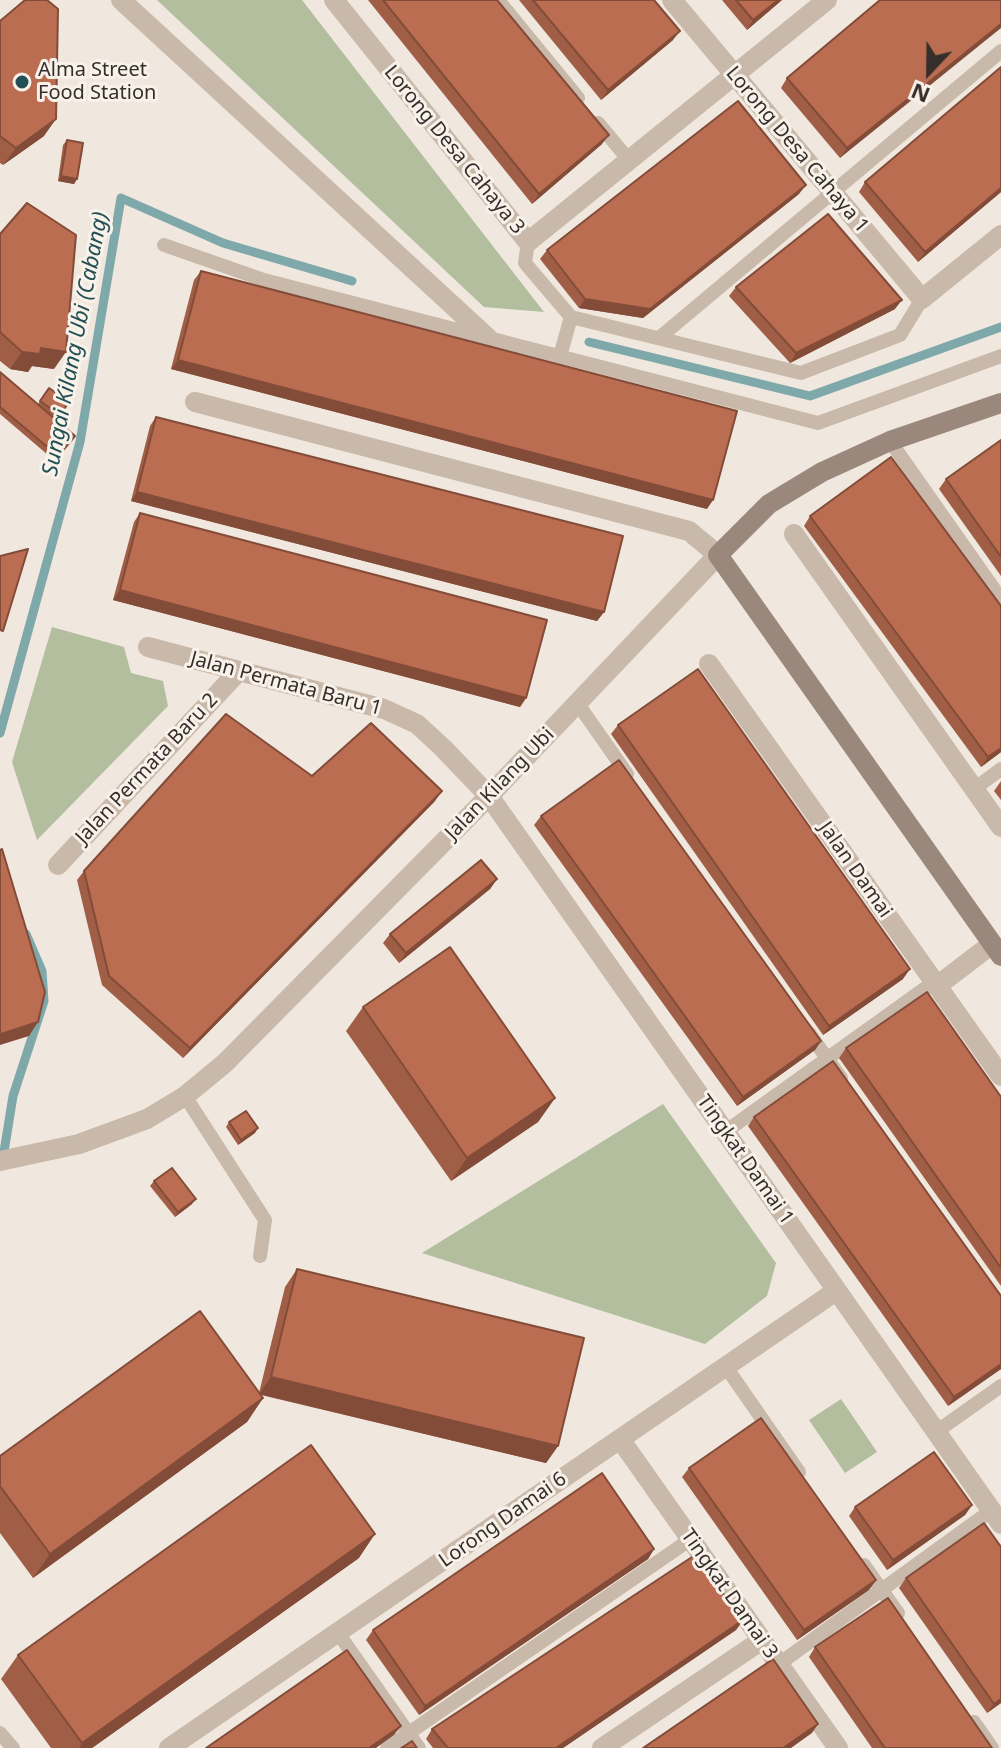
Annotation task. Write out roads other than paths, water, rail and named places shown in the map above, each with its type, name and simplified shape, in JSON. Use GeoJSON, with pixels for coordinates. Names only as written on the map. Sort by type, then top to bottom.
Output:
{"type":"FeatureCollection","features":[{"type":"Feature","properties":{"kind":"main road","name":"Jalan Kilang Ubi"},"geometry":{"type":"LineString","coordinates":[[718,555],[769,504],[822,472],[890,441],[1001,403]]}},
{"type":"Feature","properties":{"kind":"main road"},"geometry":{"type":"LineString","coordinates":[[718,555],[996,950]]}},
{"type":"Feature","properties":{"kind":"street"},"geometry":{"type":"LineString","coordinates":[[121,0],[488,338]]}},
{"type":"Feature","properties":{"kind":"street","name":"Lorong Desa Cahaya 3"},"geometry":{"type":"LineString","coordinates":[[334,0],[528,242],[827,0]]}},
{"type":"Feature","properties":{"kind":"street","name":"Lorong Desa Cahaya 1"},"geometry":{"type":"LineString","coordinates":[[672,0],[922,299]]}},
{"type":"Feature","properties":{"kind":"street"},"geometry":{"type":"LineString","coordinates":[[922,299],[1001,235]]}},
{"type":"Feature","properties":{"kind":"street"},"geometry":{"type":"LineString","coordinates":[[195,402],[689,531],[718,555]]}},
{"type":"Feature","properties":{"kind":"street"},"geometry":{"type":"LineString","coordinates":[[794,534],[1001,827]]}},
{"type":"Feature","properties":{"kind":"street","name":"Jalan Kilang Ubi"},"geometry":{"type":"LineString","coordinates":[[0,1161],[79,1144],[147,1119],[185,1096],[225,1063],[489,796],[718,555]]}},
{"type":"Feature","properties":{"kind":"street","name":"Jalan Permata Baru 1"},"geometry":{"type":"LineString","coordinates":[[148,647],[237,673],[384,709],[417,724],[489,796]]}},
{"type":"Feature","properties":{"kind":"street","name":"Jalan Damai"},"geometry":{"type":"LineString","coordinates":[[709,664],[1001,1076]]}},
{"type":"Feature","properties":{"kind":"street","name":"Jalan Permata Baru 2"},"geometry":{"type":"LineString","coordinates":[[58,865],[237,673]]}},
{"type":"Feature","properties":{"kind":"street","name":"Tingkat Damai 1"},"geometry":{"type":"LineString","coordinates":[[489,796],[996,1517]]}},
{"type":"Feature","properties":{"kind":"street"},"geometry":{"type":"LineString","coordinates":[[936,984],[996,950]]}},
{"type":"Feature","properties":{"kind":"street","name":"Lorong Damai 6"},"geometry":{"type":"LineString","coordinates":[[169,1748],[836,1291]]}},
{"type":"Feature","properties":{"kind":"street","name":"Tingkat Damai 3"},"geometry":{"type":"LineString","coordinates":[[620,1439],[835,1747]]}},
{"type":"Feature","properties":{"kind":"street"},"geometry":{"type":"LineString","coordinates":[[602,1748],[762,1640]]}},
{"type":"Feature","properties":{"kind":"lane"},"geometry":{"type":"LineString","coordinates":[[498,0],[629,160]]}},
{"type":"Feature","properties":{"kind":"lane"},"geometry":{"type":"LineString","coordinates":[[659,338],[1001,51]]}},
{"type":"Feature","properties":{"kind":"lane"},"geometry":{"type":"LineString","coordinates":[[528,242],[525,263],[571,317],[801,373],[900,335],[922,299]]}},
{"type":"Feature","properties":{"kind":"lane"},"geometry":{"type":"LineString","coordinates":[[164,245],[264,280],[818,423],[1001,356]]}},
{"type":"Feature","properties":{"kind":"lane"},"geometry":{"type":"LineString","coordinates":[[560,356],[571,317]]}},
{"type":"Feature","properties":{"kind":"lane"},"geometry":{"type":"LineString","coordinates":[[890,441],[1001,599]]}},
{"type":"Feature","properties":{"kind":"lane"},"geometry":{"type":"LineString","coordinates":[[578,704],[640,792]]}},
{"type":"Feature","properties":{"kind":"lane"},"geometry":{"type":"LineString","coordinates":[[974,789],[1001,769]]}},
{"type":"Feature","properties":{"kind":"lane"},"geometry":{"type":"LineString","coordinates":[[725,1132],[936,984]]}},
{"type":"Feature","properties":{"kind":"lane"},"geometry":{"type":"LineString","coordinates":[[800,1020],[855,1097]]}},
{"type":"Feature","properties":{"kind":"lane"},"geometry":{"type":"LineString","coordinates":[[185,1096],[265,1220],[260,1256]]}},
{"type":"Feature","properties":{"kind":"lane"},"geometry":{"type":"LineString","coordinates":[[726,1367],[812,1491]]}},
{"type":"Feature","properties":{"kind":"lane"},"geometry":{"type":"LineString","coordinates":[[936,1432],[1001,1386]]}},
{"type":"Feature","properties":{"kind":"lane"},"geometry":{"type":"LineString","coordinates":[[779,1664],[882,1590],[996,1517]]}},
{"type":"Feature","properties":{"kind":"lane"},"geometry":{"type":"LineString","coordinates":[[387,1748],[691,1539]]}},
{"type":"Feature","properties":{"kind":"lane"},"geometry":{"type":"LineString","coordinates":[[856,1553],[907,1627]]}},
{"type":"Feature","properties":{"kind":"lane"},"geometry":{"type":"LineString","coordinates":[[338,1633],[419,1748]]}},
{"type":"Feature","properties":{"kind":"lane"},"geometry":{"type":"LineString","coordinates":[[967,1712],[992,1748]]}},
{"type":"Feature","properties":{"kind":"lane"},"geometry":{"type":"LineString","coordinates":[[0,1733],[13,1748]]}},
{"type":"Feature","properties":{"kind":"waterway","name":"Sungai Kilang Ubi (Cabang)"},"geometry":{"type":"LineString","coordinates":[[0,733],[80,442],[121,198],[223,243],[352,281]]}},
{"type":"Feature","properties":{"kind":"waterway","name":"Sungai Kilang Ubi (Cabang)"},"geometry":{"type":"LineString","coordinates":[[589,342],[810,396],[1001,327]]}},
{"type":"Feature","properties":{"kind":"waterway","name":"Sungai Kilang Ubi (Cabang)"},"geometry":{"type":"LineString","coordinates":[[3,1158],[13,1096],[44,1001],[42,971],[26,934]]}},
{"type":"Feature","properties":{"kind":"place","name":"Alma Street Food Station"},"geometry":{"type":"Point","coordinates":[22,82]}}]}
